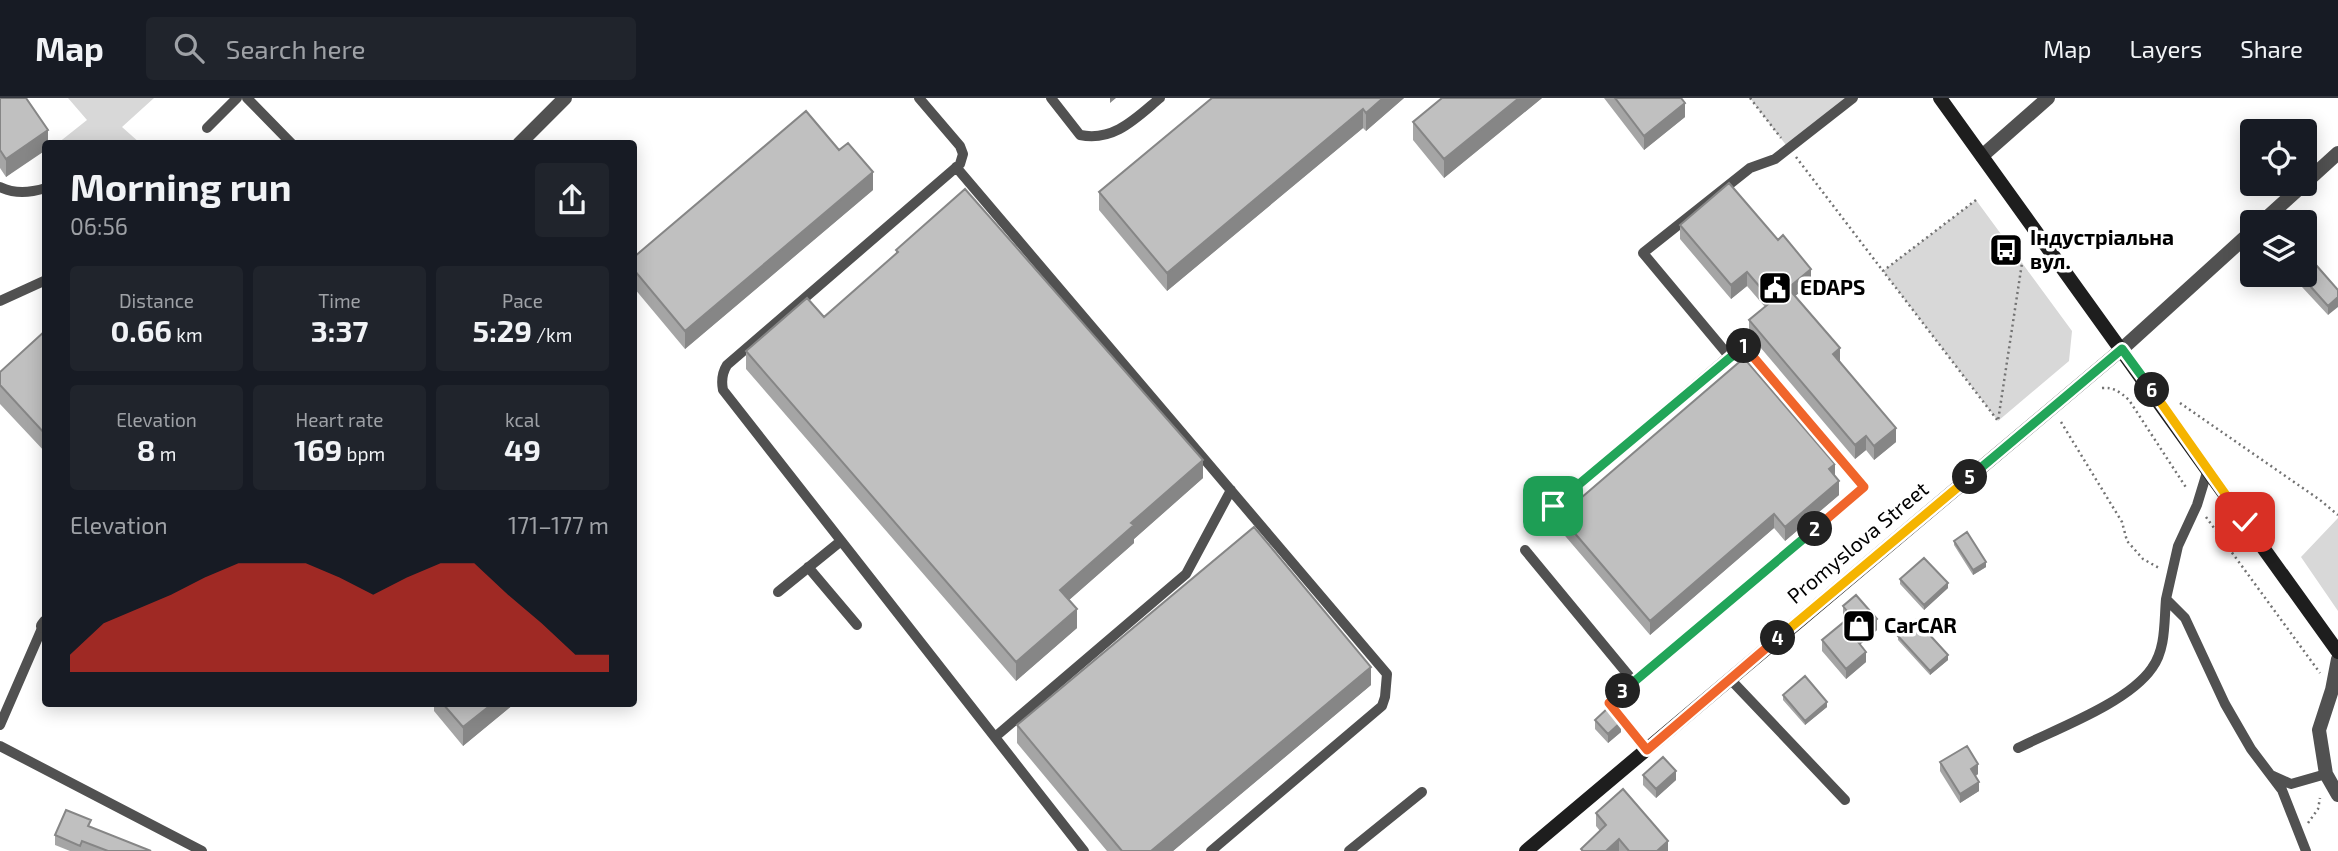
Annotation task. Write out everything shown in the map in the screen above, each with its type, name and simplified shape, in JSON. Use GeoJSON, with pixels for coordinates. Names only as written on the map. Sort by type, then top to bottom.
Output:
{"type":"FeatureCollection","features":[{"type":"Feature","properties":{"kind":"street"},"geometry":{"type":"LineString","coordinates":[[523,140],[565,98]]}},
{"type":"Feature","properties":{"kind":"street"},"geometry":{"type":"LineString","coordinates":[[1940,98],[2338,652]]}},
{"type":"Feature","properties":{"kind":"street"},"geometry":{"type":"LineString","coordinates":[[1982,156],[2048,98]]}},
{"type":"Feature","properties":{"kind":"street"},"geometry":{"type":"LineString","coordinates":[[2317,172],[2338,153]]}},
{"type":"Feature","properties":{"kind":"street"},"geometry":{"type":"LineString","coordinates":[[2275,210],[2290,196]]}},
{"type":"Feature","properties":{"kind":"street"},"geometry":{"type":"LineString","coordinates":[[2122,349],[2240,242]]}},
{"type":"Feature","properties":{"kind":"street","name":"Promyslova Street"},"geometry":{"type":"LineString","coordinates":[[1526,851],[2122,349]]}},
{"type":"Feature","properties":{"kind":"street"},"geometry":{"type":"LineString","coordinates":[[2338,659],[2332,690],[2319,730],[2326,774],[2338,794]]}},
{"type":"Feature","properties":{"kind":"lane"},"geometry":{"type":"LineString","coordinates":[[207,128],[237,98]]}},
{"type":"Feature","properties":{"kind":"lane"},"geometry":{"type":"LineString","coordinates":[[247,98],[288,140]]}},
{"type":"Feature","properties":{"kind":"lane"},"geometry":{"type":"LineString","coordinates":[[919,98],[961,146],[963,159],[727,365],[722,375],[723,390],[1084,851]]}},
{"type":"Feature","properties":{"kind":"lane"},"geometry":{"type":"LineString","coordinates":[[1051,98],[1080,135],[1094,138],[1127,126],[1160,98]]}},
{"type":"Feature","properties":{"kind":"lane"},"geometry":{"type":"LineString","coordinates":[[1729,356],[1643,253],[1750,168],[1775,159],[1853,98]]}},
{"type":"Feature","properties":{"kind":"lane"},"geometry":{"type":"LineString","coordinates":[[956,167],[1385,671],[1387,677],[1382,706],[1211,851]]}},
{"type":"Feature","properties":{"kind":"lane"},"geometry":{"type":"LineString","coordinates":[[0,187],[13,193],[42,189]]}},
{"type":"Feature","properties":{"kind":"lane"},"geometry":{"type":"LineString","coordinates":[[0,301],[42,282]]}},
{"type":"Feature","properties":{"kind":"lane"},"geometry":{"type":"LineString","coordinates":[[1553,506],[1742,345],[1864,487],[1609,703],[1647,750]]}},
{"type":"Feature","properties":{"kind":"lane"},"geometry":{"type":"LineString","coordinates":[[2018,748],[2113,701],[2138,684],[2154,667],[2163,642],[2166,599],[2178,546],[2197,505],[2208,469]]}},
{"type":"Feature","properties":{"kind":"lane"},"geometry":{"type":"LineString","coordinates":[[995,737],[1186,573],[1231,490]]}},
{"type":"Feature","properties":{"kind":"lane"},"geometry":{"type":"LineString","coordinates":[[778,592],[841,541]]}},
{"type":"Feature","properties":{"kind":"lane"},"geometry":{"type":"LineString","coordinates":[[1525,550],[1634,682]]}},
{"type":"Feature","properties":{"kind":"lane"},"geometry":{"type":"LineString","coordinates":[[808,568],[857,625]]}},
{"type":"Feature","properties":{"kind":"lane"},"geometry":{"type":"LineString","coordinates":[[2166,599],[2185,618],[2225,704],[2251,749],[2282,790],[2306,851]]}},
{"type":"Feature","properties":{"kind":"lane"},"geometry":{"type":"LineString","coordinates":[[0,725],[42,629]]}},
{"type":"Feature","properties":{"kind":"lane"},"geometry":{"type":"LineString","coordinates":[[1730,679],[1845,800]]}},
{"type":"Feature","properties":{"kind":"lane"},"geometry":{"type":"LineString","coordinates":[[0,746],[202,851]]}},
{"type":"Feature","properties":{"kind":"lane"},"geometry":{"type":"LineString","coordinates":[[2271,775],[2291,784],[2326,774]]}},
{"type":"Feature","properties":{"kind":"lane"},"geometry":{"type":"LineString","coordinates":[[1349,851],[1422,792]]}},
{"type":"Feature","properties":{"kind":"path"},"geometry":{"type":"LineString","coordinates":[[1750,98],[1998,421],[2022,263]]}},
{"type":"Feature","properties":{"kind":"path"},"geometry":{"type":"LineString","coordinates":[[1883,271],[1976,200]]}},
{"type":"Feature","properties":{"kind":"path"},"geometry":{"type":"LineString","coordinates":[[2172,398],[2338,515]]}},
{"type":"Feature","properties":{"kind":"path"},"geometry":{"type":"LineString","coordinates":[[2052,407],[2122,522],[2127,541],[2143,559],[2171,574]]}},
{"type":"Feature","properties":{"kind":"path"},"geometry":{"type":"LineString","coordinates":[[2300,835],[2318,808],[2326,774]]}},
{"type":"Feature","properties":{"kind":"shaded area"},"geometry":{"type":"Polygon","coordinates":[[[68,98],[154,98],[122,127],[137,140],[62,140],[87,120],[68,98]]]}},
{"type":"Feature","properties":{"kind":"shaded area"},"geometry":{"type":"Polygon","coordinates":[[[1750,98],[1853,98],[1789,149],[1750,98]]]}},
{"type":"Feature","properties":{"kind":"shaded area"},"geometry":{"type":"Polygon","coordinates":[[[1976,200],[2072,331],[2069,361],[1998,421],[1883,271],[1976,200]]]}},
{"type":"Feature","properties":{"kind":"shaded area"},"geometry":{"type":"Polygon","coordinates":[[[2338,518],[2338,611],[2301,557],[2338,518]]]}},
{"type":"Feature","properties":{"kind":"building"},"geometry":{"type":"Polygon","coordinates":[[[0,98],[26,98],[48,130],[6,159],[0,150],[0,98]]]}},
{"type":"Feature","properties":{"kind":"building"},"geometry":{"type":"Polygon","coordinates":[[[1212,98],[1383,98],[1366,113],[1363,109],[1167,273],[1099,192],[1212,98]]]}},
{"type":"Feature","properties":{"kind":"building"},"geometry":{"type":"Polygon","coordinates":[[[1442,98],[1519,98],[1444,159],[1413,122],[1442,98]]]}},
{"type":"Feature","properties":{"kind":"building"},"geometry":{"type":"Polygon","coordinates":[[[1615,98],[1681,98],[1685,103],[1644,136],[1615,98]]]}},
{"type":"Feature","properties":{"kind":"building"},"geometry":{"type":"Polygon","coordinates":[[[806,111],[839,150],[848,143],[873,172],[685,331],[637,274],[637,254],[806,111]]]}},
{"type":"Feature","properties":{"kind":"building"},"geometry":{"type":"Polygon","coordinates":[[[1729,183],[1778,240],[1783,235],[1811,269],[1788,288],[1840,348],[1833,354],[1896,428],[1874,446],[1866,436],[1855,445],[1749,320],[1772,301],[1747,272],[1731,285],[1680,225],[1729,183]]]}},
{"type":"Feature","properties":{"kind":"building"},"geometry":{"type":"Polygon","coordinates":[[[965,189],[1203,460],[1060,590],[1077,609],[1016,662],[746,351],[807,298],[824,317],[965,189]]]}},
{"type":"Feature","properties":{"kind":"building"},"geometry":{"type":"Polygon","coordinates":[[[2317,266],[2338,290],[2338,297],[2328,306],[2311,287],[2317,287],[2317,266]]]}},
{"type":"Feature","properties":{"kind":"building"},"geometry":{"type":"Polygon","coordinates":[[[42,334],[42,431],[0,385],[0,372],[42,334]]]}},
{"type":"Feature","properties":{"kind":"building"},"geometry":{"type":"Polygon","coordinates":[[[1744,358],[1835,464],[1829,469],[1839,481],[1785,527],[1774,514],[1650,621],[1560,516],[1744,358]]]}},
{"type":"Feature","properties":{"kind":"building"},"geometry":{"type":"Polygon","coordinates":[[[1254,527],[1371,667],[1151,851],[1122,851],[1017,725],[1254,527]]]}},
{"type":"Feature","properties":{"kind":"building"},"geometry":{"type":"Polygon","coordinates":[[[1967,532],[1986,562],[1973,570],[1954,541],[1967,532]]]}},
{"type":"Feature","properties":{"kind":"building"},"geometry":{"type":"Polygon","coordinates":[[[1924,558],[1948,583],[1924,605],[1900,579],[1924,558]]]}},
{"type":"Feature","properties":{"kind":"building"},"geometry":{"type":"Polygon","coordinates":[[[1856,595],[1877,619],[1855,638],[1866,652],[1846,669],[1822,640],[1851,616],[1843,606],[1856,595]]]}},
{"type":"Feature","properties":{"kind":"building"},"geometry":{"type":"Polygon","coordinates":[[[1916,620],[1948,655],[1930,671],[1898,636],[1916,620]]]}},
{"type":"Feature","properties":{"kind":"building"},"geometry":{"type":"Polygon","coordinates":[[[1805,676],[1827,702],[1805,721],[1783,695],[1805,676]]]}},
{"type":"Feature","properties":{"kind":"building"},"geometry":{"type":"Polygon","coordinates":[[[446,707],[488,707],[463,727],[446,707]]]}},
{"type":"Feature","properties":{"kind":"building"},"geometry":{"type":"Polygon","coordinates":[[[1608,708],[1621,722],[1608,734],[1595,720],[1608,708]]]}},
{"type":"Feature","properties":{"kind":"building"},"geometry":{"type":"Polygon","coordinates":[[[1967,746],[1978,764],[1971,769],[1979,782],[1960,794],[1940,762],[1967,746]]]}},
{"type":"Feature","properties":{"kind":"building"},"geometry":{"type":"Polygon","coordinates":[[[1663,757],[1676,771],[1656,789],[1643,775],[1663,757]]]}},
{"type":"Feature","properties":{"kind":"building"},"geometry":{"type":"Polygon","coordinates":[[[1623,789],[1668,841],[1657,851],[1629,851],[1619,839],[1606,851],[1583,851],[1581,849],[1606,825],[1596,813],[1623,789]]]}},
{"type":"Feature","properties":{"kind":"building"},"geometry":{"type":"Polygon","coordinates":[[[66,810],[91,820],[88,826],[151,851],[108,851],[82,841],[80,846],[55,835],[66,810]]]}},
{"type":"Feature","properties":{"kind":"place","name":"Індустріальна вул."},"geometry":{"type":"Point","coordinates":[2006,250]}},
{"type":"Feature","properties":{"kind":"place","name":"EDAPS"},"geometry":{"type":"Point","coordinates":[1775,288]}},
{"type":"Feature","properties":{"kind":"place","name":"CarCAR"},"geometry":{"type":"Point","coordinates":[1859,626]}},
{"type":"Feature","properties":{"kind":"route"},"geometry":{"type":"LineString","coordinates":[[1553,506],[1742,345],[1864,487],[1609,703],[1647,750],[2122,349],[2245,522]]}}]}
